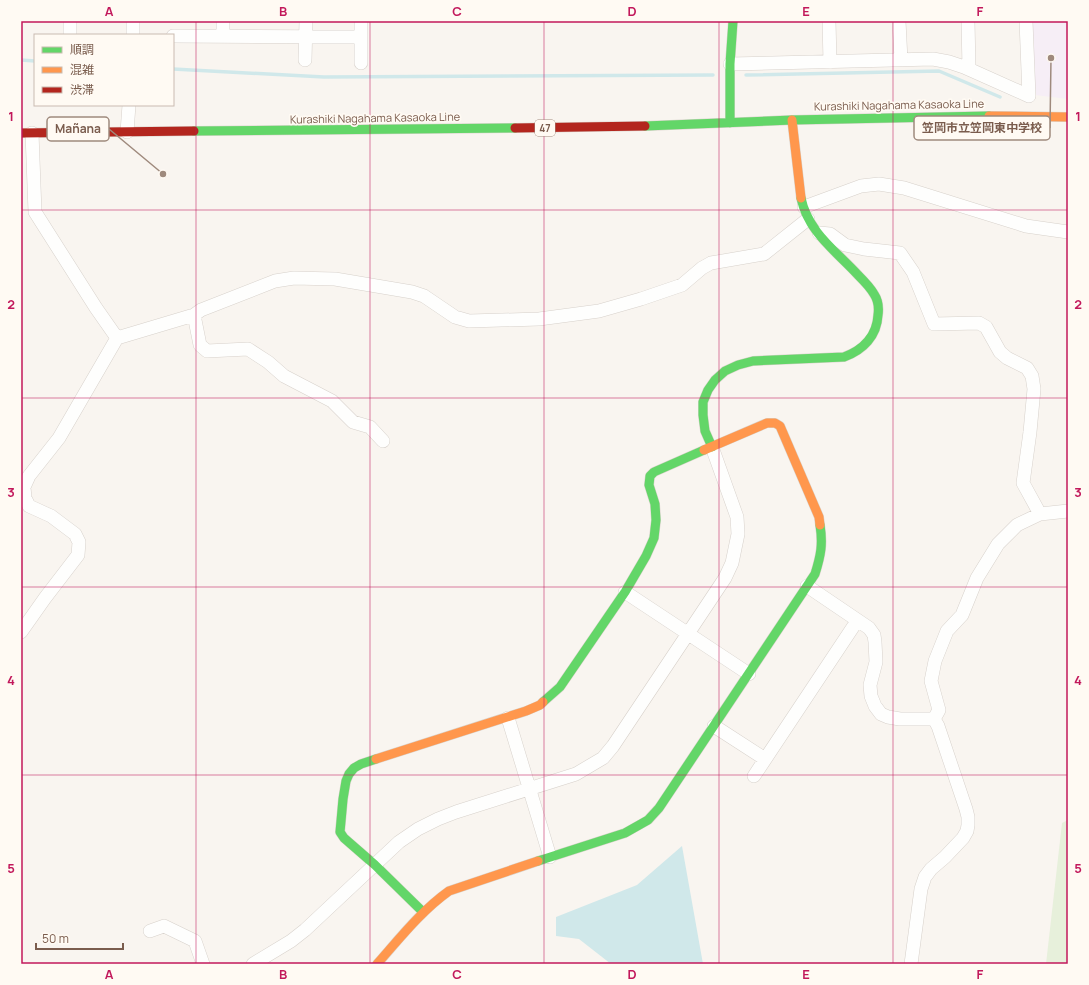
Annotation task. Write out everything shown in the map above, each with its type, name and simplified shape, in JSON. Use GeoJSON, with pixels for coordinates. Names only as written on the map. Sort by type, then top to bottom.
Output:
{"type":"FeatureCollection","features":[{"type":"Feature","properties":{"kind":"street"},"geometry":{"type":"LineString","coordinates":[[70,21],[70,34]]}},
{"type":"Feature","properties":{"kind":"street"},"geometry":{"type":"LineString","coordinates":[[133,21],[133,34]]}},
{"type":"Feature","properties":{"kind":"street"},"geometry":{"type":"LineString","coordinates":[[223,21],[223,36]]}},
{"type":"Feature","properties":{"kind":"street"},"geometry":{"type":"LineString","coordinates":[[305,60],[306,21]]}},
{"type":"Feature","properties":{"kind":"street"},"geometry":{"type":"LineString","coordinates":[[360,63],[361,21]]}},
{"type":"Feature","properties":{"kind":"street"},"geometry":{"type":"LineString","coordinates":[[730,123],[730,64],[733,21]]}},
{"type":"Feature","properties":{"kind":"street"},"geometry":{"type":"LineString","coordinates":[[829,21],[830,62]]}},
{"type":"Feature","properties":{"kind":"street"},"geometry":{"type":"LineString","coordinates":[[899,21],[901,60]]}},
{"type":"Feature","properties":{"kind":"street"},"geometry":{"type":"LineString","coordinates":[[968,21],[969,69]]}},
{"type":"Feature","properties":{"kind":"street"},"geometry":{"type":"LineString","coordinates":[[730,64],[934,59],[949,62],[969,69],[1029,96],[1026,21]]}},
{"type":"Feature","properties":{"kind":"street"},"geometry":{"type":"LineString","coordinates":[[174,36],[361,37]]}},
{"type":"Feature","properties":{"kind":"street"},"geometry":{"type":"LineString","coordinates":[[127,132],[129,106]]}},
{"type":"Feature","properties":{"kind":"street","name":"Kurashiki Nagahama Kasaoka Line"},"geometry":{"type":"LineString","coordinates":[[26,133],[623,127],[792,120],[986,116],[1068,117]]}},
{"type":"Feature","properties":{"kind":"street"},"geometry":{"type":"LineString","coordinates":[[253,964],[291,941],[305,930],[399,842],[418,829],[438,819],[576,774],[603,758],[613,746],[725,578],[732,563],[738,534],[737,518],[705,431],[703,402],[708,390],[715,380],[725,371],[738,365],[753,361],[844,357],[853,354],[861,349],[868,341],[874,333],[878,321],[876,297],[868,286],[819,233],[806,213],[793,143],[792,120]]}},
{"type":"Feature","properties":{"kind":"street"},"geometry":{"type":"LineString","coordinates":[[26,133],[35,212],[96,308],[117,338]]}},
{"type":"Feature","properties":{"kind":"street"},"geometry":{"type":"LineString","coordinates":[[21,632],[44,598],[78,554],[79,542],[75,534],[51,516],[29,506],[25,498],[24,487],[29,476],[59,438],[117,338],[194,315],[200,310],[275,281],[294,278],[335,279],[412,292],[424,296],[455,317],[468,321],[539,319],[599,311],[641,299],[682,284],[702,268],[711,264],[764,254],[806,213],[862,186],[879,184],[904,188],[1026,226],[1068,232]]}},
{"type":"Feature","properties":{"kind":"street"},"geometry":{"type":"LineString","coordinates":[[819,233],[830,234],[845,245],[864,249],[900,253],[913,272],[934,324],[979,323],[986,327],[1000,352],[1007,358],[1027,368],[1032,376],[1034,389],[1023,483],[1040,514]]}},
{"type":"Feature","properties":{"kind":"street"},"geometry":{"type":"LineString","coordinates":[[194,315],[200,345],[207,351],[248,349],[268,362],[284,376],[332,401],[353,422],[370,427],[383,441]]}},
{"type":"Feature","properties":{"kind":"street"},"geometry":{"type":"LineString","coordinates":[[377,964],[423,912],[449,891],[625,833],[648,820],[659,808],[815,574],[820,557],[822,538],[819,517],[780,426],[775,422],[767,423],[654,472],[650,476],[649,485],[655,504],[656,520],[654,538],[646,556],[626,592],[560,687],[540,705],[508,718],[361,764],[352,769],[347,777],[344,789],[340,832],[344,838],[375,865],[423,912]]}},
{"type":"Feature","properties":{"kind":"street"},"geometry":{"type":"LineString","coordinates":[[934,719],[939,710],[931,681],[936,661],[947,631],[962,615],[977,578],[998,544],[1017,525],[1040,514],[1068,511]]}},
{"type":"Feature","properties":{"kind":"street"},"geometry":{"type":"LineString","coordinates":[[807,586],[869,628],[874,634],[876,662],[870,685],[871,696],[875,706],[881,714],[888,718],[934,719]]}},
{"type":"Feature","properties":{"kind":"street"},"geometry":{"type":"LineString","coordinates":[[626,592],[748,674]]}},
{"type":"Feature","properties":{"kind":"street"},"geometry":{"type":"LineString","coordinates":[[754,776],[857,621]]}},
{"type":"Feature","properties":{"kind":"street"},"geometry":{"type":"LineString","coordinates":[[508,718],[550,857]]}},
{"type":"Feature","properties":{"kind":"street"},"geometry":{"type":"LineString","coordinates":[[911,964],[921,889],[925,877],[931,869],[963,838],[968,825],[968,817],[958,784],[938,726],[934,719]]}},
{"type":"Feature","properties":{"kind":"street"},"geometry":{"type":"LineString","coordinates":[[714,726],[765,759]]}},
{"type":"Feature","properties":{"kind":"street"},"geometry":{"type":"LineString","coordinates":[[150,931],[164,926],[195,941],[203,964]]}},
{"type":"Feature","properties":{"kind":"shaded area"},"geometry":{"type":"Polygon","coordinates":[[[1032,21],[1068,21],[1068,99],[1035,95],[1032,21]]]}},
{"type":"Feature","properties":{"kind":"green space"},"geometry":{"type":"Polygon","coordinates":[[[1068,820],[1068,964],[1046,964],[1062,823],[1068,820]]]}},
{"type":"Feature","properties":{"kind":"water"},"geometry":{"type":"Polygon","coordinates":[[[682,846],[703,964],[611,964],[579,939],[556,936],[556,917],[637,885],[682,846]]]}},
{"type":"Feature","properties":{"kind":"waterway"},"geometry":{"type":"LineString","coordinates":[[21,60],[34,61]]}},
{"type":"Feature","properties":{"kind":"waterway"},"geometry":{"type":"LineString","coordinates":[[174,69],[324,77],[713,75]]}},
{"type":"Feature","properties":{"kind":"waterway"},"geometry":{"type":"LineString","coordinates":[[746,75],[939,71],[1000,97]]}},
{"type":"Feature","properties":{"kind":"traffic: fast"},"geometry":{"type":"LineString","coordinates":[[730,123],[730,64],[733,21]]}},
{"type":"Feature","properties":{"kind":"traffic: fast"},"geometry":{"type":"LineString","coordinates":[[645,126],[792,120],[989,116]]}},
{"type":"Feature","properties":{"kind":"traffic: fast"},"geometry":{"type":"LineString","coordinates":[[194,131],[515,128]]}},
{"type":"Feature","properties":{"kind":"traffic: fast"},"geometry":{"type":"LineString","coordinates":[[712,447],[705,431],[703,402],[708,390],[715,380],[725,371],[738,365],[753,361],[844,357],[863,346],[872,336],[875,329],[878,310],[875,296],[867,284],[816,231],[810,221],[801,198]]}},
{"type":"Feature","properties":{"kind":"traffic: fast"},"geometry":{"type":"LineString","coordinates":[[543,702],[560,687],[625,592],[646,556],[654,538],[656,520],[655,504],[649,485],[650,476],[654,472],[704,450]]}},
{"type":"Feature","properties":{"kind":"traffic: fast"},"geometry":{"type":"LineString","coordinates":[[538,861],[625,833],[648,820],[659,808],[815,574],[821,550],[820,525]]}},
{"type":"Feature","properties":{"kind":"traffic: fast"},"geometry":{"type":"LineString","coordinates":[[376,759],[361,764],[354,768],[349,774],[346,781],[343,799],[340,832],[344,838],[375,865],[423,912]]}},
{"type":"Feature","properties":{"kind":"traffic: slow"},"geometry":{"type":"LineString","coordinates":[[989,116],[1068,117]]}},
{"type":"Feature","properties":{"kind":"traffic: slow"},"geometry":{"type":"LineString","coordinates":[[792,120],[801,198]]}},
{"type":"Feature","properties":{"kind":"traffic: slow"},"geometry":{"type":"LineString","coordinates":[[704,450],[767,423],[775,423],[780,426],[819,517],[820,525]]}},
{"type":"Feature","properties":{"kind":"traffic: slow"},"geometry":{"type":"LineString","coordinates":[[376,759],[526,711],[540,705],[543,702]]}},
{"type":"Feature","properties":{"kind":"traffic: slow"},"geometry":{"type":"LineString","coordinates":[[377,964],[420,916],[449,891],[538,861]]}},
{"type":"Feature","properties":{"kind":"traffic: jam"},"geometry":{"type":"LineString","coordinates":[[515,128],[645,126]]}},
{"type":"Feature","properties":{"kind":"traffic: jam"},"geometry":{"type":"LineString","coordinates":[[21,133],[194,131]]}},
{"type":"Feature","properties":{"kind":"place","name":"笠岡市立笠岡東中学校"},"geometry":{"type":"Point","coordinates":[1051,58]}},
{"type":"Feature","properties":{"kind":"place","name":"Mañana"},"geometry":{"type":"Point","coordinates":[163,174]}}]}
